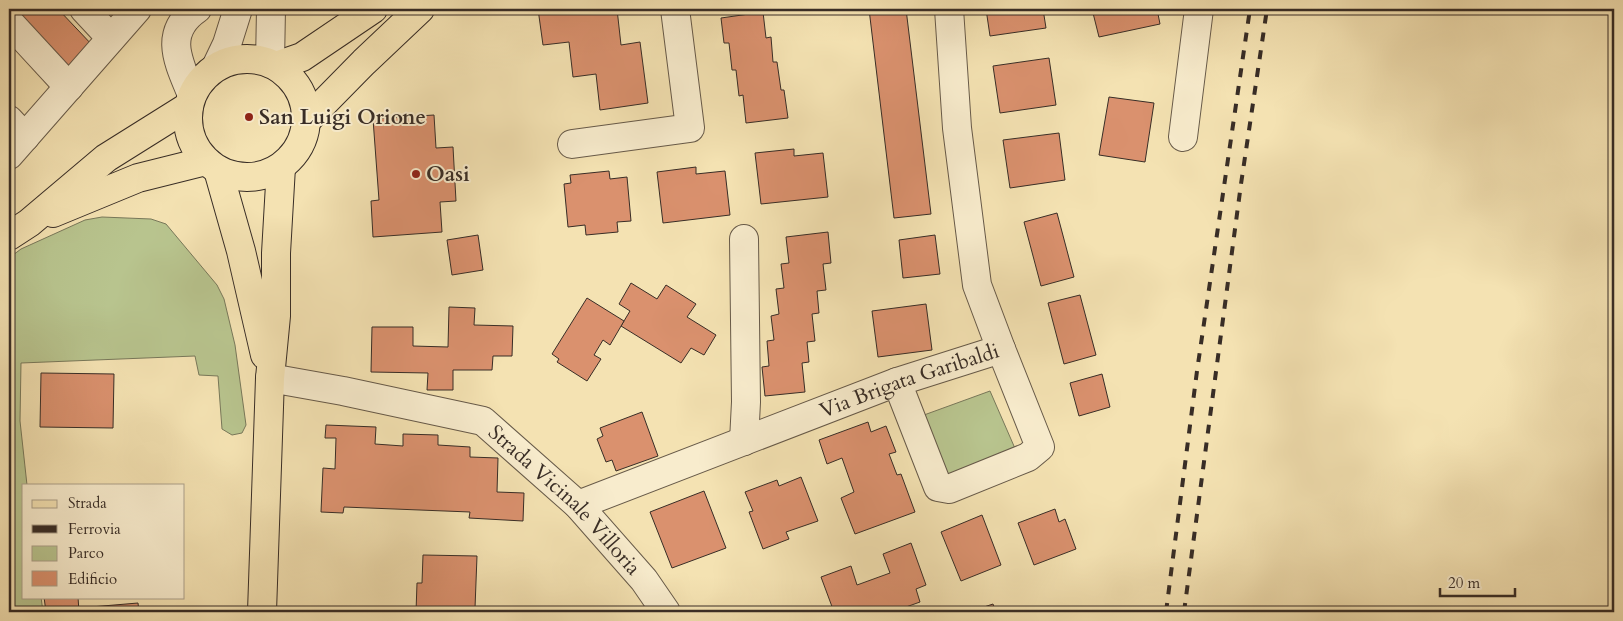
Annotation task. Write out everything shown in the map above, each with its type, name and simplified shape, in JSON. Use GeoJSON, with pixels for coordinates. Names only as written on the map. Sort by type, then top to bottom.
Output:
{"type":"FeatureCollection","features":[{"type":"Feature","properties":{"kind":"main road"},"geometry":{"type":"LineString","coordinates":[[273,65],[302,57],[373,9]]}},
{"type":"Feature","properties":{"kind":"main road"},"geometry":{"type":"LineString","coordinates":[[306,121],[420,9]]}},
{"type":"Feature","properties":{"kind":"main road"},"geometry":{"type":"LineString","coordinates":[[19,230],[138,178],[212,166],[234,176],[250,177],[266,174],[280,167],[294,155],[303,139],[306,121],[305,104],[299,89],[289,76],[273,65],[252,59],[233,60],[216,68],[202,79],[191,100],[188,126],[194,145],[212,166],[241,251],[270,378]]}},
{"type":"Feature","properties":{"kind":"main road"},"geometry":{"type":"LineString","coordinates":[[19,230],[106,158],[191,100]]}},
{"type":"Feature","properties":{"kind":"main road"},"geometry":{"type":"LineString","coordinates":[[262,612],[270,378],[276,316],[276,254],[280,167]]}},
{"type":"Feature","properties":{"kind":"street"},"geometry":{"type":"LineString","coordinates":[[84,9],[112,38]]}},
{"type":"Feature","properties":{"kind":"street"},"geometry":{"type":"LineString","coordinates":[[14,137],[68,87],[137,9]]}},
{"type":"Feature","properties":{"kind":"street"},"geometry":{"type":"LineString","coordinates":[[191,100],[175,40],[179,27],[197,9]]}},
{"type":"Feature","properties":{"kind":"street"},"geometry":{"type":"LineString","coordinates":[[216,68],[227,44],[238,9]]}},
{"type":"Feature","properties":{"kind":"street"},"geometry":{"type":"LineString","coordinates":[[270,9],[273,65]]}},
{"type":"Feature","properties":{"kind":"street"},"geometry":{"type":"LineString","coordinates":[[572,144],[690,128],[675,9]]}},
{"type":"Feature","properties":{"kind":"street","name":"Via Brigata Garibaldi"},"geometry":{"type":"LineString","coordinates":[[578,504],[897,382],[1001,349],[977,285],[957,128],[949,9]]}},
{"type":"Feature","properties":{"kind":"street"},"geometry":{"type":"LineString","coordinates":[[1183,137],[1199,9]]}},
{"type":"Feature","properties":{"kind":"street"},"geometry":{"type":"LineString","coordinates":[[9,22],[68,87]]}},
{"type":"Feature","properties":{"kind":"street"},"geometry":{"type":"LineString","coordinates":[[744,240],[746,402],[744,441]]}},
{"type":"Feature","properties":{"kind":"street"},"geometry":{"type":"LineString","coordinates":[[897,382],[938,487],[949,489],[1028,457],[1040,447],[1001,349]]}},
{"type":"Feature","properties":{"kind":"street","name":"Strada Vicinale Villoria"},"geometry":{"type":"LineString","coordinates":[[270,378],[343,391],[483,421],[578,504],[644,580],[666,612]]}},
{"type":"Feature","properties":{"kind":"green space"},"geometry":{"type":"Polygon","coordinates":[[[102,217],[151,219],[166,224],[217,285],[224,299],[235,345],[246,425],[242,433],[232,435],[222,429],[218,376],[199,375],[195,356],[21,363],[20,421],[27,484],[22,484],[22,598],[41,598],[43,612],[9,612],[9,258],[21,249],[85,220],[102,217]]]}},
{"type":"Feature","properties":{"kind":"green space"},"geometry":{"type":"Polygon","coordinates":[[[990,391],[1017,453],[949,482],[924,415],[990,391]]]}},
{"type":"Feature","properties":{"kind":"building"},"geometry":{"type":"Polygon","coordinates":[[[9,9],[58,9],[94,47],[67,72],[9,9]]]}},
{"type":"Feature","properties":{"kind":"building"},"geometry":{"type":"Polygon","coordinates":[[[538,9],[617,9],[621,45],[640,42],[648,103],[600,110],[596,74],[573,77],[569,42],[543,45],[538,9]]]}},
{"type":"Feature","properties":{"kind":"building"},"geometry":{"type":"Polygon","coordinates":[[[869,9],[906,9],[931,214],[894,218],[869,9]]]}},
{"type":"Feature","properties":{"kind":"building"},"geometry":{"type":"Polygon","coordinates":[[[986,9],[1043,9],[1046,28],[990,36],[986,9]]]}},
{"type":"Feature","properties":{"kind":"building"},"geometry":{"type":"Polygon","coordinates":[[[1092,9],[1157,9],[1160,24],[1099,37],[1092,9]]]}},
{"type":"Feature","properties":{"kind":"building"},"geometry":{"type":"Polygon","coordinates":[[[763,12],[766,38],[771,37],[773,62],[777,62],[788,118],[746,123],[743,95],[739,96],[736,70],[732,70],[729,43],[724,43],[721,18],[763,12]]]}},
{"type":"Feature","properties":{"kind":"building"},"geometry":{"type":"Polygon","coordinates":[[[1049,58],[1056,105],[1000,113],[993,66],[1049,58]]]}},
{"type":"Feature","properties":{"kind":"building"},"geometry":{"type":"Polygon","coordinates":[[[1109,97],[1154,103],[1145,162],[1099,155],[1109,97]]]}},
{"type":"Feature","properties":{"kind":"building","name":"Oasi"},"geometry":{"type":"Polygon","coordinates":[[[434,115],[436,148],[453,147],[456,201],[440,202],[442,232],[373,237],[371,201],[379,200],[373,119],[434,115]]]}},
{"type":"Feature","properties":{"kind":"building"},"geometry":{"type":"Polygon","coordinates":[[[1059,133],[1065,180],[1010,188],[1003,140],[1059,133]]]}},
{"type":"Feature","properties":{"kind":"building"},"geometry":{"type":"Polygon","coordinates":[[[794,149],[794,156],[823,153],[828,197],[761,204],[755,153],[794,149]]]}},
{"type":"Feature","properties":{"kind":"building"},"geometry":{"type":"Polygon","coordinates":[[[696,167],[696,174],[725,171],[730,215],[663,223],[657,172],[696,167]]]}},
{"type":"Feature","properties":{"kind":"building"},"geometry":{"type":"Polygon","coordinates":[[[609,171],[610,179],[627,177],[631,221],[617,222],[618,232],[586,235],[585,225],[568,227],[564,184],[571,183],[570,175],[609,171]]]}},
{"type":"Feature","properties":{"kind":"building"},"geometry":{"type":"Polygon","coordinates":[[[1057,213],[1074,277],[1041,286],[1024,222],[1057,213]]]}},
{"type":"Feature","properties":{"kind":"building"},"geometry":{"type":"Polygon","coordinates":[[[828,232],[831,263],[823,264],[826,290],[817,291],[819,313],[812,314],[815,341],[807,342],[809,362],[802,363],[805,392],[765,396],[762,367],[769,366],[767,341],[774,340],[771,316],[779,314],[776,289],[784,288],[781,264],[789,263],[786,237],[828,232]]]}},
{"type":"Feature","properties":{"kind":"building"},"geometry":{"type":"Polygon","coordinates":[[[478,235],[483,270],[452,275],[447,240],[478,235]]]}},
{"type":"Feature","properties":{"kind":"building"},"geometry":{"type":"Polygon","coordinates":[[[935,235],[940,274],[903,278],[899,240],[935,235]]]}},
{"type":"Feature","properties":{"kind":"building"},"geometry":{"type":"Polygon","coordinates":[[[631,283],[657,299],[666,285],[696,304],[687,317],[716,335],[704,355],[691,348],[681,363],[621,326],[630,311],[619,304],[631,283]]]}},
{"type":"Feature","properties":{"kind":"building"},"geometry":{"type":"Polygon","coordinates":[[[1080,295],[1096,355],[1064,364],[1048,303],[1080,295]]]}},
{"type":"Feature","properties":{"kind":"building"},"geometry":{"type":"Polygon","coordinates":[[[587,298],[624,321],[610,345],[603,340],[594,355],[601,359],[587,381],[557,362],[559,359],[552,354],[587,298]]]}},
{"type":"Feature","properties":{"kind":"building"},"geometry":{"type":"Polygon","coordinates":[[[926,304],[932,350],[878,357],[872,311],[926,304]]]}},
{"type":"Feature","properties":{"kind":"building"},"geometry":{"type":"Polygon","coordinates":[[[449,307],[475,308],[474,325],[513,326],[512,356],[493,356],[492,370],[453,370],[453,390],[427,390],[428,373],[371,372],[372,327],[413,327],[413,346],[448,347],[449,307]]]}},
{"type":"Feature","properties":{"kind":"building"},"geometry":{"type":"Polygon","coordinates":[[[41,373],[114,374],[113,428],[40,427],[41,373]]]}},
{"type":"Feature","properties":{"kind":"building"},"geometry":{"type":"Polygon","coordinates":[[[1102,374],[1110,407],[1079,416],[1070,383],[1102,374]]]}},
{"type":"Feature","properties":{"kind":"building"},"geometry":{"type":"Polygon","coordinates":[[[642,412],[658,456],[616,471],[612,460],[606,462],[597,439],[603,436],[600,428],[642,412]]]}},
{"type":"Feature","properties":{"kind":"building"},"geometry":{"type":"Polygon","coordinates":[[[868,422],[871,432],[886,426],[896,452],[889,454],[897,475],[901,474],[915,512],[855,534],[841,498],[854,492],[842,458],[827,464],[819,440],[868,422]]]}},
{"type":"Feature","properties":{"kind":"building"},"geometry":{"type":"Polygon","coordinates":[[[326,425],[376,427],[375,444],[403,446],[403,434],[438,435],[438,445],[470,447],[470,457],[498,458],[497,492],[524,493],[523,521],[469,518],[470,512],[344,507],[343,513],[321,512],[323,468],[335,469],[336,438],[325,438],[326,425]]]}},
{"type":"Feature","properties":{"kind":"building"},"geometry":{"type":"Polygon","coordinates":[[[801,477],[818,521],[786,532],[789,539],[763,549],[749,512],[753,511],[745,492],[777,480],[779,486],[801,477]]]}},
{"type":"Feature","properties":{"kind":"building"},"geometry":{"type":"Polygon","coordinates":[[[704,491],[726,548],[672,568],[650,512],[704,491]]]}},
{"type":"Feature","properties":{"kind":"building"},"geometry":{"type":"Polygon","coordinates":[[[1055,509],[1059,522],[1065,519],[1076,549],[1034,565],[1018,523],[1055,509]]]}},
{"type":"Feature","properties":{"kind":"building"},"geometry":{"type":"Polygon","coordinates":[[[982,515],[1001,565],[961,581],[941,532],[982,515]]]}},
{"type":"Feature","properties":{"kind":"building"},"geometry":{"type":"Polygon","coordinates":[[[911,543],[926,585],[916,589],[920,602],[892,612],[834,612],[821,577],[851,566],[857,585],[890,573],[883,554],[911,543]]]}},
{"type":"Feature","properties":{"kind":"building"},"geometry":{"type":"Polygon","coordinates":[[[423,555],[477,556],[475,608],[483,608],[483,612],[416,612],[417,583],[422,583],[423,555]]]}},
{"type":"Feature","properties":{"kind":"building"},"geometry":{"type":"Polygon","coordinates":[[[44,598],[78,598],[79,612],[46,612],[44,598]]]}},
{"type":"Feature","properties":{"kind":"building"},"geometry":{"type":"Polygon","coordinates":[[[138,603],[139,612],[79,612],[79,608],[138,603]]]}},
{"type":"Feature","properties":{"kind":"building"},"geometry":{"type":"Polygon","coordinates":[[[993,604],[996,612],[969,612],[993,604]]]}},
{"type":"Feature","properties":{"kind":"railway"},"geometry":{"type":"LineString","coordinates":[[1166,612],[1197,371],[1250,9]]}},
{"type":"Feature","properties":{"kind":"railway"},"geometry":{"type":"LineString","coordinates":[[1184,612],[1241,184],[1267,9]]}},
{"type":"Feature","properties":{"kind":"place","name":"San Luigi Orione"},"geometry":{"type":"Point","coordinates":[249,117]}},
{"type":"Feature","properties":{"kind":"place","name":"Oasi"},"geometry":{"type":"Point","coordinates":[416,174]}}]}
